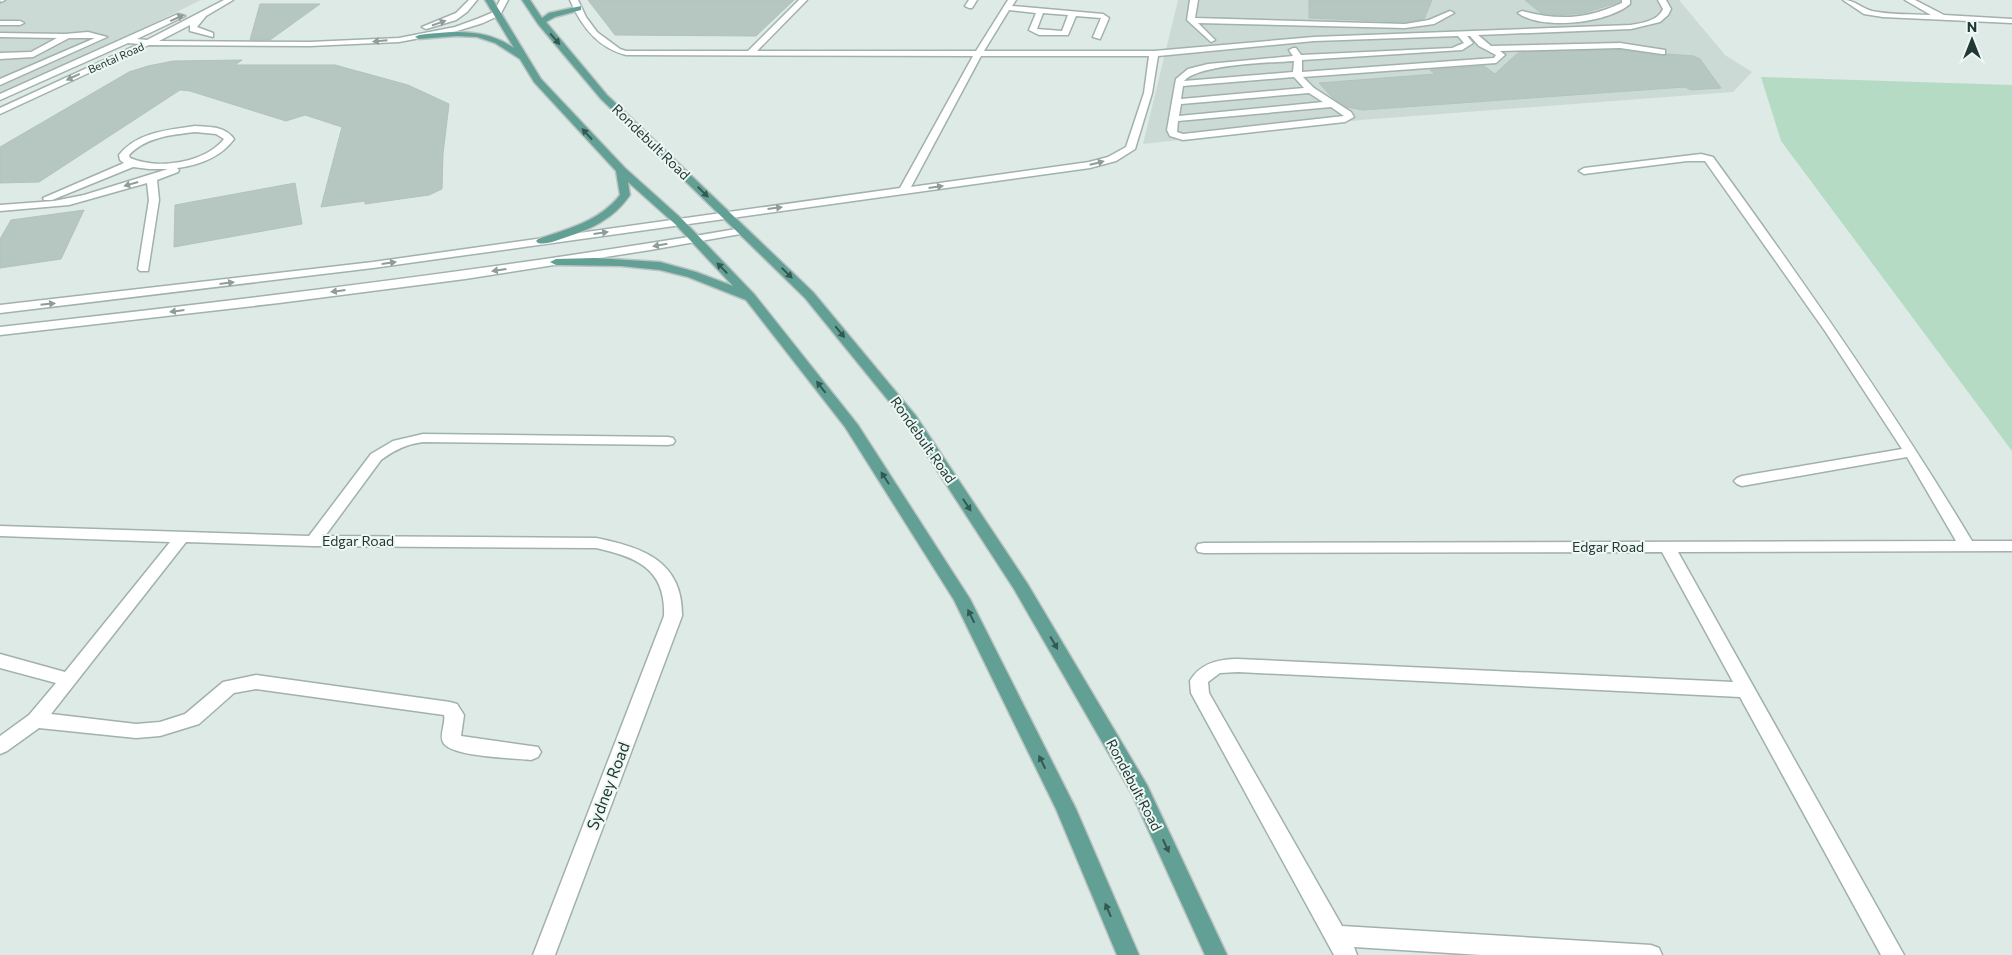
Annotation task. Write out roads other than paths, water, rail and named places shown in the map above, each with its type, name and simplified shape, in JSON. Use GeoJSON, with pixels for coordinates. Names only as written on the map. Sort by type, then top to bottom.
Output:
{"type":"FeatureCollection","features":[{"type":"Feature","properties":{"kind":"main road"},"geometry":{"type":"LineString","coordinates":[[489,0],[537,80],[621,170],[679,222],[750,297],[851,425],[962,599],[1066,809],[1128,955]]}},
{"type":"Feature","properties":{"kind":"main road","name":"Rondebult Road"},"geometry":{"type":"LineString","coordinates":[[526,0],[540,22],[604,97],[809,295],[910,419],[1021,586],[1140,790],[1216,955]]}},
{"type":"Feature","properties":{"kind":"main road"},"geometry":{"type":"LineString","coordinates":[[540,22],[576,4]]}},
{"type":"Feature","properties":{"kind":"main road"},"geometry":{"type":"LineString","coordinates":[[419,37],[446,35],[481,37],[494,40],[523,58]]}},
{"type":"Feature","properties":{"kind":"main road"},"geometry":{"type":"LineString","coordinates":[[542,241],[582,229],[613,211],[625,195],[621,170]]}},
{"type":"Feature","properties":{"kind":"main road"},"geometry":{"type":"LineString","coordinates":[[556,262],[632,263],[662,267],[693,275],[750,297]]}},
{"type":"Feature","properties":{"kind":"street"},"geometry":{"type":"LineString","coordinates":[[139,35],[324,36],[396,32],[420,28],[458,16],[468,8],[473,0]]}},
{"type":"Feature","properties":{"kind":"street"},"geometry":{"type":"LineString","coordinates":[[127,40],[149,43],[333,44],[419,37],[457,29],[497,13],[504,0]]}},
{"type":"Feature","properties":{"kind":"street"},"geometry":{"type":"LineString","coordinates":[[750,54],[803,0]]}},
{"type":"Feature","properties":{"kind":"street"},"geometry":{"type":"LineString","coordinates":[[903,192],[978,54],[1012,0]]}},
{"type":"Feature","properties":{"kind":"street"},"geometry":{"type":"LineString","coordinates":[[1191,20],[1194,0]]}},
{"type":"Feature","properties":{"kind":"street"},"geometry":{"type":"LineString","coordinates":[[1522,13],[1558,21],[1579,21],[1614,10],[1626,4],[1626,0]]}},
{"type":"Feature","properties":{"kind":"street"},"geometry":{"type":"LineString","coordinates":[[1191,20],[1238,22],[1285,32],[1460,33],[1631,27],[1651,22],[1664,16],[1668,9],[1662,0]]}},
{"type":"Feature","properties":{"kind":"street"},"geometry":{"type":"LineString","coordinates":[[1847,0],[1867,12],[1883,15],[2012,21]]}},
{"type":"Feature","properties":{"kind":"street"},"geometry":{"type":"LineString","coordinates":[[1909,0],[1946,19]]}},
{"type":"Feature","properties":{"kind":"street"},"geometry":{"type":"LineString","coordinates":[[212,1],[228,1]]}},
{"type":"Feature","properties":{"kind":"street","name":"Bental Road"},"geometry":{"type":"LineString","coordinates":[[0,97],[212,1]]}},
{"type":"Feature","properties":{"kind":"street","name":"Bental Road"},"geometry":{"type":"LineString","coordinates":[[0,111],[149,43],[204,16],[228,1]]}},
{"type":"Feature","properties":{"kind":"street"},"geometry":{"type":"LineString","coordinates":[[1518,3],[1526,23]]}},
{"type":"Feature","properties":{"kind":"street"},"geometry":{"type":"LineString","coordinates":[[576,4],[598,37],[610,48],[617,52],[640,54],[1154,54],[1285,32],[1405,26],[1431,22],[1450,13]]}},
{"type":"Feature","properties":{"kind":"street"},"geometry":{"type":"LineString","coordinates":[[1007,8],[1040,11],[1104,23],[1097,37]]}},
{"type":"Feature","properties":{"kind":"street"},"geometry":{"type":"LineString","coordinates":[[1040,11],[1032,30],[1034,32],[1065,33],[1071,17]]}},
{"type":"Feature","properties":{"kind":"street"},"geometry":{"type":"LineString","coordinates":[[204,16],[192,26],[197,32],[210,36]]}},
{"type":"Feature","properties":{"kind":"street"},"geometry":{"type":"LineString","coordinates":[[1191,20],[1211,40]]}},
{"type":"Feature","properties":{"kind":"street"},"geometry":{"type":"LineString","coordinates":[[1238,22],[1249,32]]}},
{"type":"Feature","properties":{"kind":"street"},"geometry":{"type":"LineString","coordinates":[[0,23],[20,23]]}},
{"type":"Feature","properties":{"kind":"street"},"geometry":{"type":"LineString","coordinates":[[1285,32],[1298,58],[1297,76],[1310,90],[1348,114],[1349,117],[1346,119],[1183,137],[1173,134],[1180,80],[1191,71],[1298,58],[1452,50],[1466,46]]}},
{"type":"Feature","properties":{"kind":"street"},"geometry":{"type":"LineString","coordinates":[[1180,84],[1496,60],[1501,55],[1482,44],[1471,32]]}},
{"type":"Feature","properties":{"kind":"street"},"geometry":{"type":"LineString","coordinates":[[1460,33],[1469,43],[1466,46]]}},
{"type":"Feature","properties":{"kind":"street"},"geometry":{"type":"LineString","coordinates":[[1,56],[41,35]]}},
{"type":"Feature","properties":{"kind":"street"},"geometry":{"type":"LineString","coordinates":[[0,82],[92,43],[92,39],[65,36],[1,36]]}},
{"type":"Feature","properties":{"kind":"street"},"geometry":{"type":"LineString","coordinates":[[1,56],[26,56],[41,52],[65,36]]}},
{"type":"Feature","properties":{"kind":"street"},"geometry":{"type":"LineString","coordinates":[[94,67],[167,49],[220,44]]}},
{"type":"Feature","properties":{"kind":"street"},"geometry":{"type":"LineString","coordinates":[[1490,48],[1520,49],[1625,45],[1662,52]]}},
{"type":"Feature","properties":{"kind":"street"},"geometry":{"type":"LineString","coordinates":[[1451,62],[1469,56],[1472,53],[1466,46]]}},
{"type":"Feature","properties":{"kind":"street"},"geometry":{"type":"LineString","coordinates":[[0,309],[374,266],[1090,165],[1124,154],[1130,149],[1136,136],[1148,93],[1154,54]]}},
{"type":"Feature","properties":{"kind":"street"},"geometry":{"type":"LineString","coordinates":[[1177,102],[1310,90]]}},
{"type":"Feature","properties":{"kind":"street"},"geometry":{"type":"LineString","coordinates":[[1174,119],[1332,104]]}},
{"type":"Feature","properties":{"kind":"street"},"geometry":{"type":"LineString","coordinates":[[0,208],[54,204],[152,178],[219,150],[226,145],[229,139],[227,135],[220,131],[195,129],[164,134],[149,138],[128,149],[124,155],[125,160],[131,164]]}},
{"type":"Feature","properties":{"kind":"street"},"geometry":{"type":"LineString","coordinates":[[1584,172],[1687,158],[1701,157],[1709,159],[1795,277],[1911,452],[1968,547]]}},
{"type":"Feature","properties":{"kind":"street"},"geometry":{"type":"LineString","coordinates":[[30,205],[131,164],[158,166],[193,161]]}},
{"type":"Feature","properties":{"kind":"street"},"geometry":{"type":"LineString","coordinates":[[144,269],[154,200],[152,178]]}},
{"type":"Feature","properties":{"kind":"street"},"geometry":{"type":"LineString","coordinates":[[0,331],[170,312],[556,262],[742,231]]}},
{"type":"Feature","properties":{"kind":"street"},"geometry":{"type":"LineString","coordinates":[[313,541],[376,457],[388,448],[405,441],[423,438],[668,441]]}},
{"type":"Feature","properties":{"kind":"street"},"geometry":{"type":"LineString","coordinates":[[1742,481],[1911,452]]}},
{"type":"Feature","properties":{"kind":"street","name":"Edgar Road"},"geometry":{"type":"LineString","coordinates":[[0,531],[313,541],[596,543],[620,547],[640,555],[656,566],[667,581],[673,598],[673,616]]}},
{"type":"Feature","properties":{"kind":"street"},"geometry":{"type":"LineString","coordinates":[[0,746],[36,720],[182,537]]}},
{"type":"Feature","properties":{"kind":"street","name":"Edgar Road"},"geometry":{"type":"LineString","coordinates":[[1204,548],[2012,546]]}},
{"type":"Feature","properties":{"kind":"street"},"geometry":{"type":"LineString","coordinates":[[1667,547],[1894,955]]}},
{"type":"Feature","properties":{"kind":"street","name":"Sydney Road"},"geometry":{"type":"LineString","coordinates":[[544,955],[673,616]]}},
{"type":"Feature","properties":{"kind":"street"},"geometry":{"type":"LineString","coordinates":[[0,661],[69,680]]}},
{"type":"Feature","properties":{"kind":"street"},"geometry":{"type":"LineString","coordinates":[[1651,955],[1341,946],[1200,693],[1199,681],[1205,672],[1223,665],[1747,690]]}},
{"type":"Feature","properties":{"kind":"street"},"geometry":{"type":"LineString","coordinates":[[36,720],[136,731],[160,729],[192,719],[229,687],[256,682],[450,709],[455,715],[451,740],[454,742],[461,745],[531,752]]}}]}
